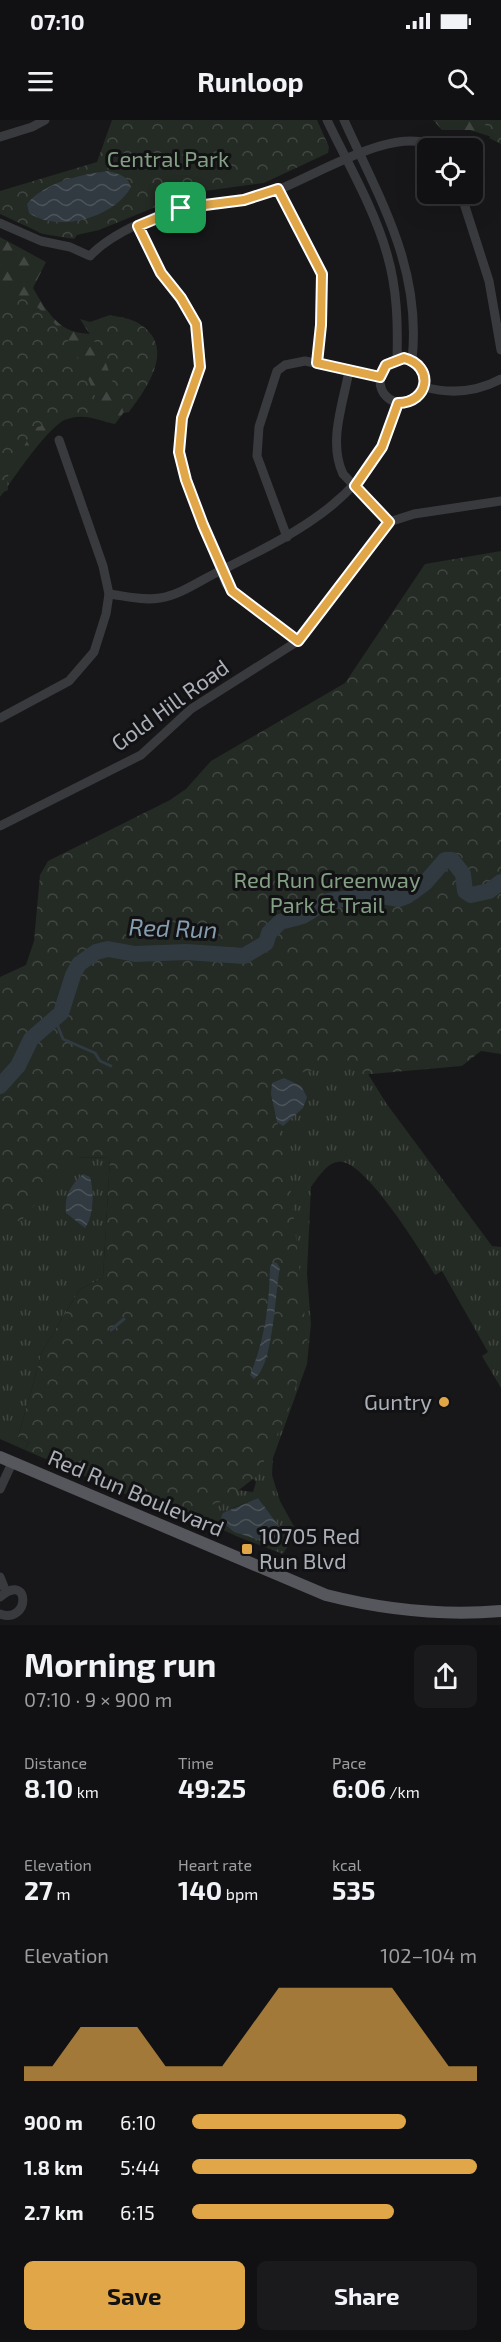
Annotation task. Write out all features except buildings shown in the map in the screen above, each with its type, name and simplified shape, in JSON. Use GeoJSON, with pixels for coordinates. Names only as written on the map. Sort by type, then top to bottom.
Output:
{"type":"FeatureCollection","features":[{"type":"Feature","properties":{"kind":"main road","name":"Red Run Boulevard"},"geometry":{"type":"LineString","coordinates":[[0,1458],[326,1595],[367,1605],[411,1611],[461,1613],[501,1611]]}},
{"type":"Feature","properties":{"kind":"street"},"geometry":{"type":"LineString","coordinates":[[0,137],[32,127],[45,120]]}},
{"type":"Feature","properties":{"kind":"street"},"geometry":{"type":"LineString","coordinates":[[327,120],[380,232],[388,255],[398,318],[397,359]]}},
{"type":"Feature","properties":{"kind":"street"},"geometry":{"type":"LineString","coordinates":[[344,120],[403,254],[410,282],[413,310],[412,360]]}},
{"type":"Feature","properties":{"kind":"street"},"geometry":{"type":"LineString","coordinates":[[0,223],[41,241],[70,247],[90,255],[110,238],[181,208],[244,200],[278,189],[357,150],[405,138],[417,140]]}},
{"type":"Feature","properties":{"kind":"street"},"geometry":{"type":"LineString","coordinates":[[278,189],[322,274],[321,325],[317,363]]}},
{"type":"Feature","properties":{"kind":"street"},"geometry":{"type":"LineString","coordinates":[[464,204],[489,280],[501,350]]}},
{"type":"Feature","properties":{"kind":"street"},"geometry":{"type":"LineString","coordinates":[[138,226],[161,273],[181,298],[196,324],[200,367],[182,418],[179,452],[186,480],[221,570],[232,591],[298,641]]}},
{"type":"Feature","properties":{"kind":"street"},"geometry":{"type":"LineString","coordinates":[[489,280],[501,279]]}},
{"type":"Feature","properties":{"kind":"street"},"geometry":{"type":"LineString","coordinates":[[397,359],[412,360],[422,370],[424,387],[412,401],[398,403],[383,392],[380,377],[386,365],[397,359]]}},
{"type":"Feature","properties":{"kind":"street"},"geometry":{"type":"LineString","coordinates":[[287,537],[262,474],[256,441],[273,380],[278,371],[295,362],[317,363],[380,377]]}},
{"type":"Feature","properties":{"kind":"street"},"geometry":{"type":"LineString","coordinates":[[349,371],[336,442],[339,466],[343,474],[389,522],[414,514],[501,501]]}},
{"type":"Feature","properties":{"kind":"street"},"geometry":{"type":"LineString","coordinates":[[424,387],[454,392],[489,386],[501,379]]}},
{"type":"Feature","properties":{"kind":"street"},"geometry":{"type":"LineString","coordinates":[[109,594],[160,598],[174,594],[287,537],[319,516],[355,486],[382,447],[398,403]]}},
{"type":"Feature","properties":{"kind":"street"},"geometry":{"type":"LineString","coordinates":[[0,718],[52,692],[83,668],[100,636],[109,594],[103,566],[59,440]]}},
{"type":"Feature","properties":{"kind":"street","name":"Gold Hill Road"},"geometry":{"type":"LineString","coordinates":[[0,826],[141,755],[191,709],[298,641],[389,522]]}},
{"type":"Feature","properties":{"kind":"street"},"geometry":{"type":"LineString","coordinates":[[0,1489],[12,1463]]}},
{"type":"Feature","properties":{"kind":"street"},"geometry":{"type":"LineString","coordinates":[[0,1577],[3,1594],[15,1592],[23,1600],[20,1619],[7,1618],[0,1614]]}},
{"type":"Feature","properties":{"kind":"green space","name":"Central Park"},"geometry":{"type":"Polygon","coordinates":[[[112,120],[317,120],[329,147],[328,153],[264,183],[190,193],[99,230],[77,235],[74,239],[43,234],[0,214],[0,191],[97,162],[112,120]]]}},
{"type":"Feature","properties":{"kind":"green space"},"geometry":{"type":"Polygon","coordinates":[[[433,120],[501,120],[501,140],[470,130],[442,130],[433,120]]]}},
{"type":"Feature","properties":{"kind":"green space"},"geometry":{"type":"Polygon","coordinates":[[[478,120],[501,120],[501,144],[489,138],[494,131],[478,120]]]}},
{"type":"Feature","properties":{"kind":"green space"},"geometry":{"type":"Polygon","coordinates":[[[0,237],[46,262],[33,288],[43,305],[62,326],[83,333],[130,335],[133,400],[115,424],[79,416],[65,419],[45,438],[0,497],[0,237]]]}},
{"type":"Feature","properties":{"kind":"green space"},"geometry":{"type":"Polygon","coordinates":[[[12,292],[46,314],[59,328],[80,361],[102,416],[75,417],[34,428],[7,478],[8,490],[0,494],[0,309],[12,292]]]}},
{"type":"Feature","properties":{"kind":"green space"},"geometry":{"type":"Polygon","coordinates":[[[110,315],[138,323],[150,332],[156,343],[155,367],[150,379],[129,412],[124,413],[103,355],[80,319],[90,322],[110,315]]]}},
{"type":"Feature","properties":{"kind":"green space","name":"Red Run Greenway Park & Trail"},"geometry":{"type":"Polygon","coordinates":[[[501,551],[501,1054],[481,1051],[462,1066],[360,1075],[352,1064],[299,1073],[281,1079],[272,1096],[290,1184],[308,1345],[288,1412],[257,1476],[226,1500],[191,1512],[187,1521],[25,1450],[29,1442],[18,1437],[42,1352],[80,1289],[103,1278],[110,1158],[75,1157],[21,1221],[0,1221],[0,977],[26,965],[34,941],[40,875],[48,861],[170,800],[186,789],[211,761],[345,683],[425,564],[501,551]]]}},
{"type":"Feature","properties":{"kind":"green space"},"geometry":{"type":"Polygon","coordinates":[[[320,1047],[365,1069],[386,1103],[492,1246],[501,1247],[501,1388],[482,1356],[488,1352],[442,1271],[435,1275],[393,1211],[365,1177],[353,1166],[337,1162],[324,1170],[311,1187],[307,1274],[311,1324],[307,1364],[273,1458],[272,1475],[280,1501],[297,1532],[283,1554],[236,1536],[158,1499],[237,1490],[253,1492],[256,1482],[252,1478],[240,1102],[320,1047]],[[258,1498],[233,1508],[282,1530],[258,1498]]]}},
{"type":"Feature","properties":{"kind":"green space"},"geometry":{"type":"Polygon","coordinates":[[[75,1157],[110,1158],[103,1278],[80,1289],[42,1352],[18,1437],[29,1442],[25,1450],[0,1439],[0,1221],[75,1157]]]}},
{"type":"Feature","properties":{"kind":"water"},"geometry":{"type":"Polygon","coordinates":[[[108,171],[125,177],[131,187],[123,198],[99,214],[70,222],[55,222],[29,213],[27,204],[43,190],[75,177],[108,171]]]}},
{"type":"Feature","properties":{"kind":"water"},"geometry":{"type":"Polygon","coordinates":[[[284,1078],[301,1086],[307,1097],[303,1108],[283,1126],[277,1122],[271,1094],[272,1083],[284,1078]]]}},
{"type":"Feature","properties":{"kind":"water"},"geometry":{"type":"Polygon","coordinates":[[[83,1174],[90,1177],[93,1196],[92,1210],[85,1228],[66,1213],[69,1192],[83,1174]]]}},
{"type":"Feature","properties":{"kind":"water"},"geometry":{"type":"Polygon","coordinates":[[[273,1262],[277,1263],[280,1268],[273,1327],[266,1359],[261,1371],[254,1379],[250,1375],[263,1335],[269,1295],[270,1267],[273,1262]]]}},
{"type":"Feature","properties":{"kind":"water"},"geometry":{"type":"Polygon","coordinates":[[[258,1498],[282,1530],[283,1536],[275,1545],[234,1532],[220,1520],[223,1513],[258,1498]]]}},
{"type":"Feature","properties":{"kind":"waterway","name":"Red Run"},"geometry":{"type":"LineString","coordinates":[[0,1086],[18,1066],[31,1039],[61,1013],[73,975],[79,964],[96,952],[108,949],[135,954],[186,952],[244,956],[266,943],[269,933],[280,922],[303,916],[328,901],[376,895],[399,899],[407,896],[425,883],[445,860],[452,860],[463,874],[465,891],[471,895],[489,891],[501,882]]}},
{"type":"Feature","properties":{"kind":"waterway"},"geometry":{"type":"LineString","coordinates":[[55,1019],[63,1039],[95,1053],[100,1061],[111,1066]]}},
{"type":"Feature","properties":{"kind":"waterway"},"geometry":{"type":"LineString","coordinates":[[111,1330],[124,1319]]}},
{"type":"Feature","properties":{"kind":"place","name":"Guntry"},"geometry":{"type":"Point","coordinates":[444,1402]}},
{"type":"Feature","properties":{"kind":"place","name":"10705 Red Run Blvd"},"geometry":{"type":"Point","coordinates":[247,1549]}},
{"type":"Feature","properties":{"kind":"route"},"geometry":{"type":"LineString","coordinates":[[278,189],[322,274],[321,325],[317,363],[380,377],[386,365],[404,358],[419,365],[425,378],[420,394],[412,401],[398,403],[382,447],[374,462],[355,486],[389,522],[298,641],[239,597],[226,584],[181,464],[179,436],[182,418],[200,367],[201,354],[196,324],[190,310],[161,273],[138,226],[181,208],[260,197],[278,189]]}}]}
